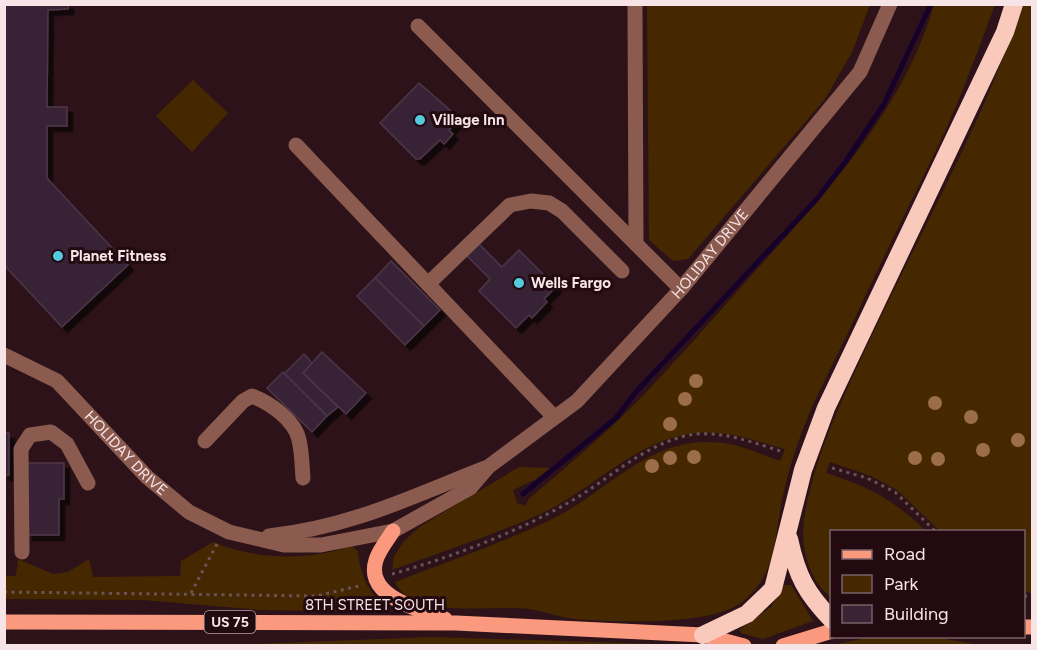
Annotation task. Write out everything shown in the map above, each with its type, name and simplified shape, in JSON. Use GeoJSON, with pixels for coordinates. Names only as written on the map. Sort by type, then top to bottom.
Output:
{"type":"FeatureCollection","features":[{"type":"Feature","properties":{"kind":"highway"},"geometry":{"type":"LineString","coordinates":[[703,634],[747,614],[773,589],[803,470],[826,408],[1005,32],[1014,4]]}},
{"type":"Feature","properties":{"kind":"highway"},"geometry":{"type":"LineString","coordinates":[[788,535],[796,570],[810,598],[830,619]]}},
{"type":"Feature","properties":{"kind":"main road"},"geometry":{"type":"LineString","coordinates":[[393,531],[375,561],[377,579],[396,600],[456,623]]}},
{"type":"Feature","properties":{"kind":"main road","name":"8TH STREET SOUTH"},"geometry":{"type":"LineString","coordinates":[[4,622],[456,623],[703,634],[744,645]]}},
{"type":"Feature","properties":{"kind":"main road"},"geometry":{"type":"LineString","coordinates":[[783,645],[830,631]]}},
{"type":"Feature","properties":{"kind":"street"},"geometry":{"type":"LineString","coordinates":[[635,4],[636,244]]}},
{"type":"Feature","properties":{"kind":"street","name":"HOLIDAY DRIVE"},"geometry":{"type":"LineString","coordinates":[[4,355],[57,381],[147,477],[189,512],[230,532],[284,545],[321,545],[393,531],[470,488],[488,467],[577,401],[681,289],[860,72],[890,4]]}},
{"type":"Feature","properties":{"kind":"street"},"geometry":{"type":"LineString","coordinates":[[418,26],[681,289]]}},
{"type":"Feature","properties":{"kind":"street"},"geometry":{"type":"LineString","coordinates":[[296,145],[554,417]]}},
{"type":"Feature","properties":{"kind":"street"},"geometry":{"type":"LineString","coordinates":[[428,284],[510,205],[531,201],[549,203],[562,212],[622,271]]}},
{"type":"Feature","properties":{"kind":"street"},"geometry":{"type":"LineString","coordinates":[[205,441],[243,401],[252,396],[266,402],[295,428],[300,440],[303,478]]}},
{"type":"Feature","properties":{"kind":"street"},"geometry":{"type":"LineString","coordinates":[[22,552],[21,449],[30,435],[51,432],[68,444],[88,483]]}},
{"type":"Feature","properties":{"kind":"street","name":"HOLIDAY DRIVE"},"geometry":{"type":"LineString","coordinates":[[255,538],[326,528],[365,516],[488,467]]}},
{"type":"Feature","properties":{"kind":"path"},"geometry":{"type":"LineString","coordinates":[[4,592],[316,596],[355,589],[545,516],[578,497],[651,448],[687,435],[723,435],[784,452]]}},
{"type":"Feature","properties":{"kind":"path"},"geometry":{"type":"LineString","coordinates":[[832,468],[867,478],[895,492],[935,530]]}},
{"type":"Feature","properties":{"kind":"path"},"geometry":{"type":"LineString","coordinates":[[191,593],[216,546],[230,532]]}},
{"type":"Feature","properties":{"kind":"green space"},"geometry":{"type":"Polygon","coordinates":[[[647,5],[870,5],[852,52],[825,99],[688,259],[673,261],[649,240],[647,5]]]}},
{"type":"Feature","properties":{"kind":"green space"},"geometry":{"type":"Polygon","coordinates":[[[934,5],[995,5],[946,129],[807,419],[788,475],[771,560],[760,583],[751,594],[739,604],[705,616],[659,621],[612,621],[574,619],[529,609],[436,606],[419,602],[404,594],[395,582],[548,521],[651,456],[673,447],[697,442],[723,443],[745,448],[780,461],[785,449],[752,439],[718,433],[692,433],[668,439],[624,461],[582,490],[538,515],[392,570],[394,556],[405,540],[421,526],[519,467],[550,468],[536,479],[513,490],[517,503],[525,506],[529,499],[637,402],[805,215],[858,151],[902,81],[920,44],[934,5]]]}},
{"type":"Feature","properties":{"kind":"green space"},"geometry":{"type":"Polygon","coordinates":[[[1022,5],[1032,5],[1032,593],[1025,592],[1025,530],[939,530],[897,490],[871,476],[830,462],[826,473],[880,495],[925,530],[830,530],[830,596],[817,582],[812,572],[803,540],[804,519],[822,451],[848,386],[970,134],[1007,49],[1022,5]]]}},
{"type":"Feature","properties":{"kind":"green space"},"geometry":{"type":"Polygon","coordinates":[[[193,80],[228,113],[192,152],[156,116],[193,80]]]}},
{"type":"Feature","properties":{"kind":"green space"},"geometry":{"type":"Polygon","coordinates":[[[213,542],[246,552],[282,556],[318,554],[352,546],[358,551],[363,576],[371,591],[390,609],[390,612],[261,610],[143,600],[5,599],[5,576],[16,576],[18,559],[53,574],[68,572],[89,559],[93,577],[180,576],[181,561],[213,542]]]}},
{"type":"Feature","properties":{"kind":"green space"},"geometry":{"type":"Polygon","coordinates":[[[784,585],[791,585],[813,621],[763,639],[741,633],[739,630],[771,607],[784,585]]]}},
{"type":"Feature","properties":{"kind":"green space"},"geometry":{"type":"Polygon","coordinates":[[[432,637],[689,645],[231,645],[432,637]]]}},
{"type":"Feature","properties":{"kind":"green space"},"geometry":{"type":"Polygon","coordinates":[[[866,638],[939,638],[980,645],[832,645],[866,638]]]}},
{"type":"Feature","properties":{"kind":"building"},"geometry":{"type":"Polygon","coordinates":[[[4,4],[68,4],[68,9],[48,10],[47,107],[67,107],[67,126],[47,126],[47,178],[128,265],[62,327],[4,265],[4,4]]]}},
{"type":"Feature","properties":{"kind":"building","name":"Village Inn"},"geometry":{"type":"Polygon","coordinates":[[[419,83],[458,117],[456,119],[458,121],[449,130],[453,134],[444,144],[440,140],[420,159],[416,159],[380,123],[419,83]]]}},
{"type":"Feature","properties":{"kind":"building","name":"Wells Fargo"},"geometry":{"type":"Polygon","coordinates":[[[475,240],[502,267],[519,250],[556,287],[544,299],[547,302],[532,318],[529,315],[516,328],[479,291],[490,279],[463,252],[475,240]]]}},
{"type":"Feature","properties":{"kind":"building"},"geometry":{"type":"Polygon","coordinates":[[[391,261],[440,310],[424,326],[375,278],[391,261]]]}},
{"type":"Feature","properties":{"kind":"building"},"geometry":{"type":"Polygon","coordinates":[[[375,278],[424,326],[405,345],[357,296],[375,278]]]}},
{"type":"Feature","properties":{"kind":"building"},"geometry":{"type":"Polygon","coordinates":[[[322,352],[366,393],[346,414],[303,373],[322,352]]]}},
{"type":"Feature","properties":{"kind":"building"},"geometry":{"type":"Polygon","coordinates":[[[304,354],[312,363],[303,373],[338,407],[327,416],[284,374],[304,354]]]}},
{"type":"Feature","properties":{"kind":"building"},"geometry":{"type":"Polygon","coordinates":[[[283,372],[327,416],[312,432],[267,388],[283,372]]]}},
{"type":"Feature","properties":{"kind":"building"},"geometry":{"type":"Polygon","coordinates":[[[4,433],[9,433],[9,475],[4,475],[4,433]]]}},
{"type":"Feature","properties":{"kind":"building"},"geometry":{"type":"Polygon","coordinates":[[[27,463],[64,463],[64,499],[59,499],[59,535],[27,535],[27,463]]]}},
{"type":"Feature","properties":{"kind":"waterway"},"geometry":{"type":"LineString","coordinates":[[523,494],[616,418],[636,392],[816,200],[846,161],[884,104],[931,4]]}},
{"type":"Feature","properties":{"kind":"place","name":"Village Inn"},"geometry":{"type":"Point","coordinates":[420,120]}},
{"type":"Feature","properties":{"kind":"place","name":"Planet Fitness"},"geometry":{"type":"Point","coordinates":[58,256]}},
{"type":"Feature","properties":{"kind":"place","name":"Wells Fargo"},"geometry":{"type":"Point","coordinates":[519,283]}}]}
